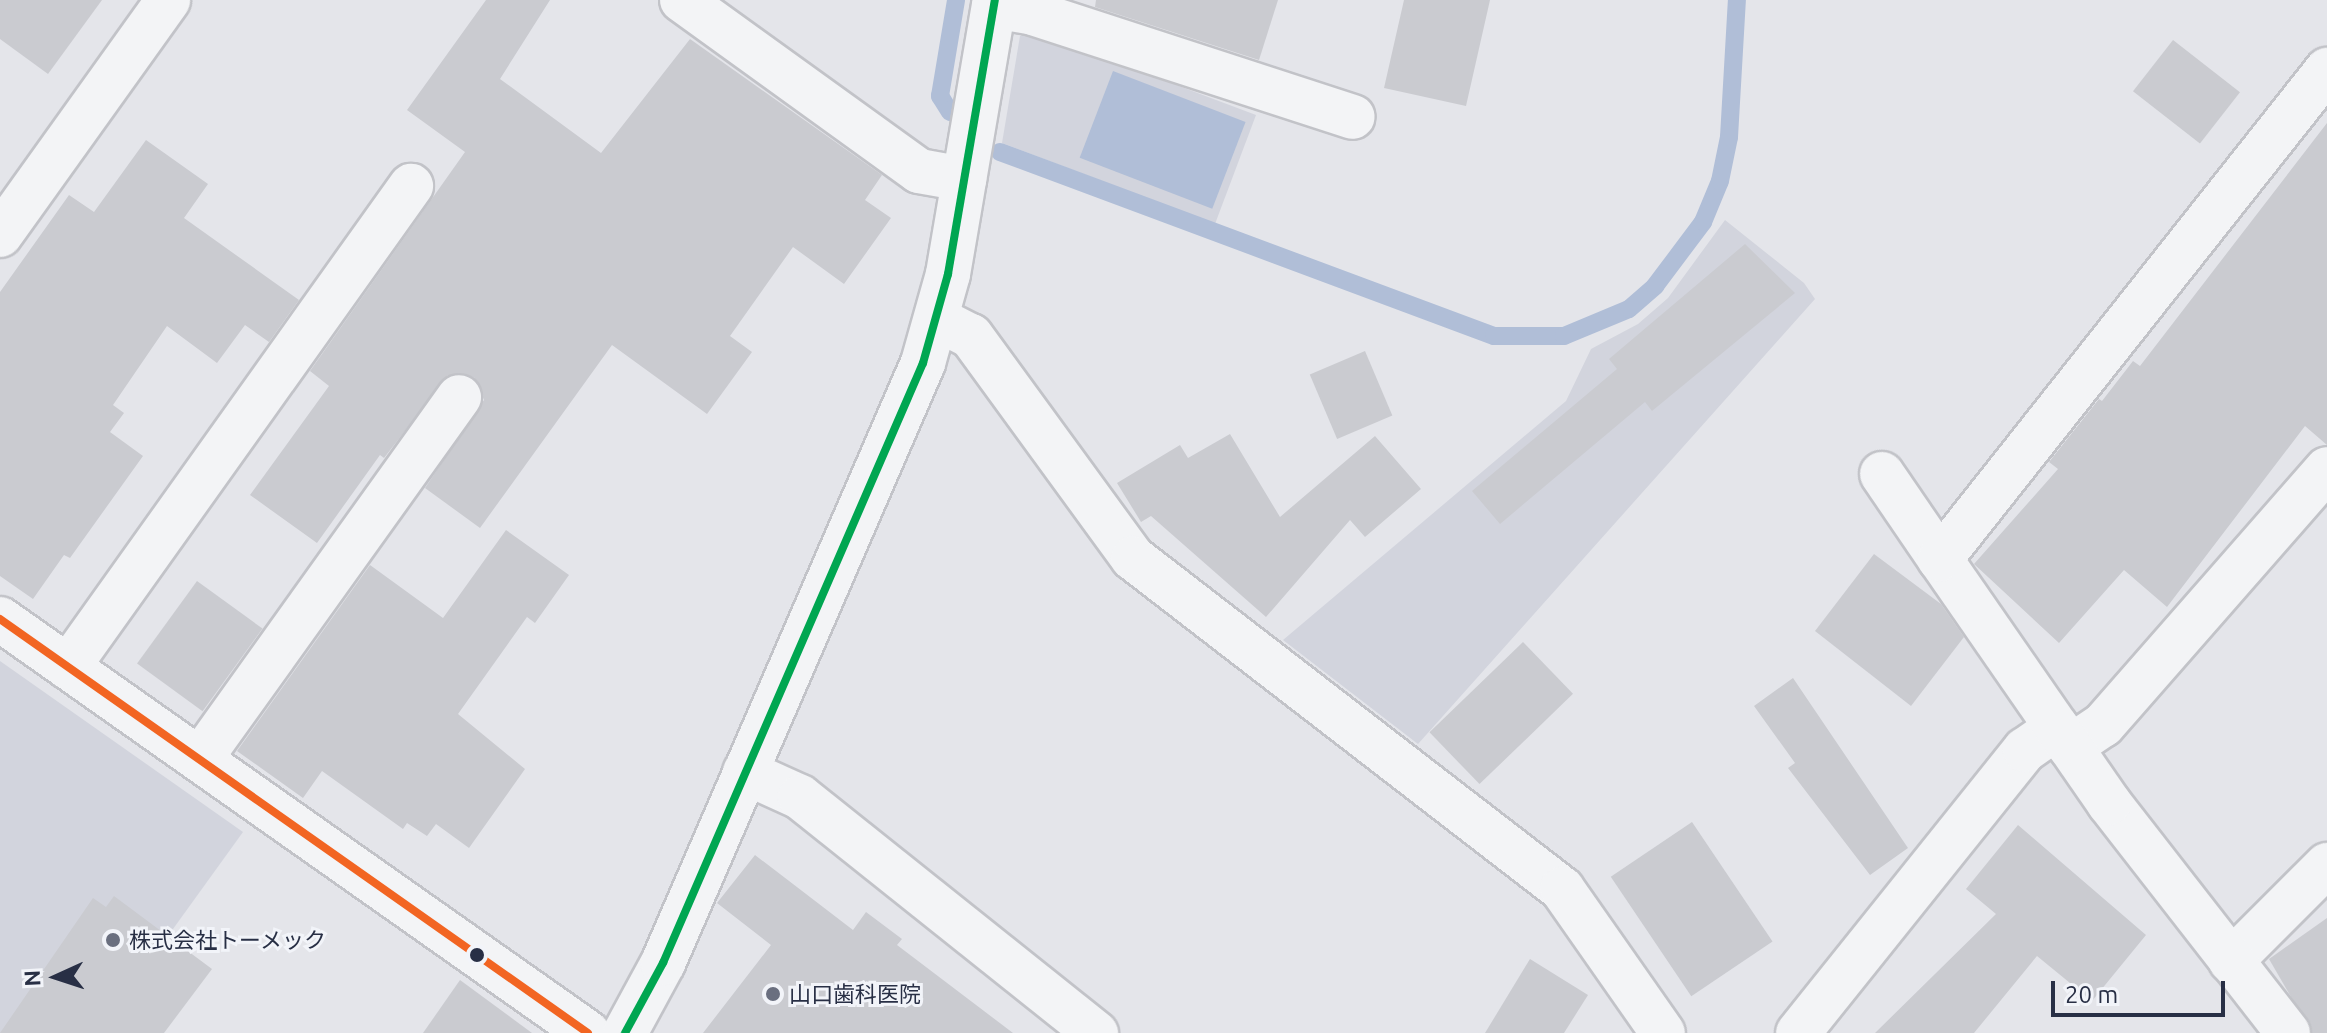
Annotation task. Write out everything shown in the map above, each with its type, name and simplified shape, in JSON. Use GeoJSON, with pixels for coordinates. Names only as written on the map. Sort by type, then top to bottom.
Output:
{"type":"FeatureCollection","features":[{"type":"Feature","properties":{"kind":"street"},"geometry":{"type":"LineString","coordinates":[[0,235],[168,0]]}},
{"type":"Feature","properties":{"kind":"street"},"geometry":{"type":"LineString","coordinates":[[682,0],[919,171],[964,179]]}},
{"type":"Feature","properties":{"kind":"street"},"geometry":{"type":"LineString","coordinates":[[625,1033],[663,963],[923,363],[937,319],[995,3],[1353,117]]}},
{"type":"Feature","properties":{"kind":"street"},"geometry":{"type":"LineString","coordinates":[[1940,559],[2327,70]]}},
{"type":"Feature","properties":{"kind":"street"},"geometry":{"type":"LineString","coordinates":[[68,667],[411,186]]}},
{"type":"Feature","properties":{"kind":"street"},"geometry":{"type":"LineString","coordinates":[[937,319],[971,336],[1133,558],[1562,889],[1663,1033]]}},
{"type":"Feature","properties":{"kind":"street"},"geometry":{"type":"LineString","coordinates":[[200,759],[459,397]]}},
{"type":"Feature","properties":{"kind":"street"},"geometry":{"type":"LineString","coordinates":[[1798,1033],[2025,750],[2103,725],[2327,469]]}},
{"type":"Feature","properties":{"kind":"street"},"geometry":{"type":"LineString","coordinates":[[1882,474],[2063,738],[2288,1033]]}},
{"type":"Feature","properties":{"kind":"street"},"geometry":{"type":"LineString","coordinates":[[0,619],[588,1033]]}},
{"type":"Feature","properties":{"kind":"street"},"geometry":{"type":"LineString","coordinates":[[745,772],[800,797],[1096,1033]]}},
{"type":"Feature","properties":{"kind":"street"},"geometry":{"type":"LineString","coordinates":[[2231,961],[2327,865]]}},
{"type":"Feature","properties":{"kind":"shaded area"},"geometry":{"type":"Polygon","coordinates":[[[1030,30],[1256,115],[1215,224],[1002,143],[1020,36],[1030,30]]]}},
{"type":"Feature","properties":{"kind":"shaded area"},"geometry":{"type":"Polygon","coordinates":[[[1725,220],[1804,283],[1815,299],[1418,744],[1283,640],[1566,401],[1591,349],[1638,324],[1668,298],[1725,220]]]}},
{"type":"Feature","properties":{"kind":"shaded area"},"geometry":{"type":"Polygon","coordinates":[[[0,661],[243,832],[98,1033],[0,1033],[0,661]]]}},
{"type":"Feature","properties":{"kind":"water"},"geometry":{"type":"Polygon","coordinates":[[[1113,71],[1246,122],[1212,209],[1080,158],[1113,71]]]}},
{"type":"Feature","properties":{"kind":"building"},"geometry":{"type":"Polygon","coordinates":[[[0,0],[102,0],[48,74],[0,39],[0,0]]]}},
{"type":"Feature","properties":{"kind":"building"},"geometry":{"type":"Polygon","coordinates":[[[486,0],[550,0],[500,79],[601,153],[690,39],[882,175],[865,200],[891,218],[844,284],[793,247],[730,336],[752,352],[707,414],[612,345],[480,528],[425,488],[484,400],[474,377],[448,375],[384,458],[380,455],[317,543],[250,495],[329,386],[310,371],[465,152],[407,110],[486,0]]]}},
{"type":"Feature","properties":{"kind":"building"},"geometry":{"type":"Polygon","coordinates":[[[1096,0],[1278,0],[1259,60],[1095,7],[1096,0]]]}},
{"type":"Feature","properties":{"kind":"building"},"geometry":{"type":"Polygon","coordinates":[[[1404,0],[1490,0],[1466,106],[1384,88],[1404,0]]]}},
{"type":"Feature","properties":{"kind":"building"},"geometry":{"type":"Polygon","coordinates":[[[2173,40],[2240,92],[2200,144],[2133,91],[2173,40]]]}},
{"type":"Feature","properties":{"kind":"building"},"geometry":{"type":"Polygon","coordinates":[[[2327,123],[2327,445],[2305,426],[2167,607],[2124,570],[2059,643],[1974,564],[2058,469],[2049,462],[2133,361],[2140,366],[2327,123]]]}},
{"type":"Feature","properties":{"kind":"building"},"geometry":{"type":"Polygon","coordinates":[[[146,140],[208,184],[184,218],[299,300],[269,342],[245,325],[217,363],[167,326],[113,405],[124,413],[110,432],[143,456],[70,558],[64,555],[33,599],[0,576],[0,292],[69,195],[94,212],[146,140]]]}},
{"type":"Feature","properties":{"kind":"building"},"geometry":{"type":"Polygon","coordinates":[[[1745,244],[1795,293],[1652,411],[1645,402],[1500,524],[1472,491],[1617,369],[1609,359],[1745,244]]]}},
{"type":"Feature","properties":{"kind":"building"},"geometry":{"type":"Polygon","coordinates":[[[1365,351],[1392,415],[1337,439],[1310,374],[1365,351]]]}},
{"type":"Feature","properties":{"kind":"building"},"geometry":{"type":"Polygon","coordinates":[[[1230,434],[1280,517],[1375,436],[1421,489],[1365,537],[1350,520],[1266,617],[1151,516],[1141,522],[1117,483],[1180,445],[1188,458],[1230,434]]]}},
{"type":"Feature","properties":{"kind":"building"},"geometry":{"type":"Polygon","coordinates":[[[506,530],[569,575],[535,623],[527,617],[458,714],[525,769],[469,848],[436,824],[427,836],[407,823],[403,829],[322,771],[303,798],[237,751],[370,565],[443,618],[506,530]]]}},
{"type":"Feature","properties":{"kind":"building"},"geometry":{"type":"Polygon","coordinates":[[[1874,554],[1941,604],[1964,637],[1911,706],[1815,631],[1874,554]]]}},
{"type":"Feature","properties":{"kind":"building"},"geometry":{"type":"Polygon","coordinates":[[[197,581],[263,629],[203,711],[137,664],[197,581]]]}},
{"type":"Feature","properties":{"kind":"building"},"geometry":{"type":"Polygon","coordinates":[[[1523,642],[1573,694],[1480,784],[1429,732],[1523,642]]]}},
{"type":"Feature","properties":{"kind":"building"},"geometry":{"type":"Polygon","coordinates":[[[1793,678],[1908,848],[1870,875],[1788,768],[1795,763],[1754,706],[1793,678]]]}},
{"type":"Feature","properties":{"kind":"building"},"geometry":{"type":"Polygon","coordinates":[[[1692,822],[1773,941],[1691,996],[1611,877],[1692,822]]]}},
{"type":"Feature","properties":{"kind":"building"},"geometry":{"type":"Polygon","coordinates":[[[2018,825],[2146,935],[2092,1001],[2037,956],[1974,1033],[1875,1033],[1996,914],[1966,889],[2018,825]]]}},
{"type":"Feature","properties":{"kind":"building"},"geometry":{"type":"Polygon","coordinates":[[[755,855],[853,930],[866,912],[902,939],[897,945],[1013,1033],[703,1033],[771,945],[717,903],[755,855]]]}},
{"type":"Feature","properties":{"kind":"building"},"geometry":{"type":"Polygon","coordinates":[[[114,896],[212,969],[164,1033],[0,1033],[93,898],[106,907],[114,896]]]}},
{"type":"Feature","properties":{"kind":"building"},"geometry":{"type":"Polygon","coordinates":[[[2327,918],[2327,1033],[2312,1033],[2269,959],[2327,918]]]}},
{"type":"Feature","properties":{"kind":"building"},"geometry":{"type":"Polygon","coordinates":[[[1530,959],[1588,995],[1564,1033],[1485,1033],[1530,959]]]}},
{"type":"Feature","properties":{"kind":"building"},"geometry":{"type":"Polygon","coordinates":[[[460,980],[532,1033],[423,1033],[460,980]]]}},
{"type":"Feature","properties":{"kind":"waterway"},"geometry":{"type":"LineString","coordinates":[[950,112],[940,96],[956,0]]}},
{"type":"Feature","properties":{"kind":"waterway"},"geometry":{"type":"LineString","coordinates":[[1000,152],[1494,336],[1564,336],[1629,309],[1655,286],[1703,222],[1720,181],[1729,137],[1737,0]]}},
{"type":"Feature","properties":{"kind":"transit line"},"geometry":{"type":"LineString","coordinates":[[625,1033],[663,963],[923,363],[948,274],[995,0]]}},
{"type":"Feature","properties":{"kind":"transit line"},"geometry":{"type":"LineString","coordinates":[[0,619],[588,1033]]}},
{"type":"Feature","properties":{"kind":"place","name":"株式会社トーメック"},"geometry":{"type":"Point","coordinates":[113,940]}},
{"type":"Feature","properties":{"kind":"place","name":"山口歯科医院"},"geometry":{"type":"Point","coordinates":[773,994]}}]}
